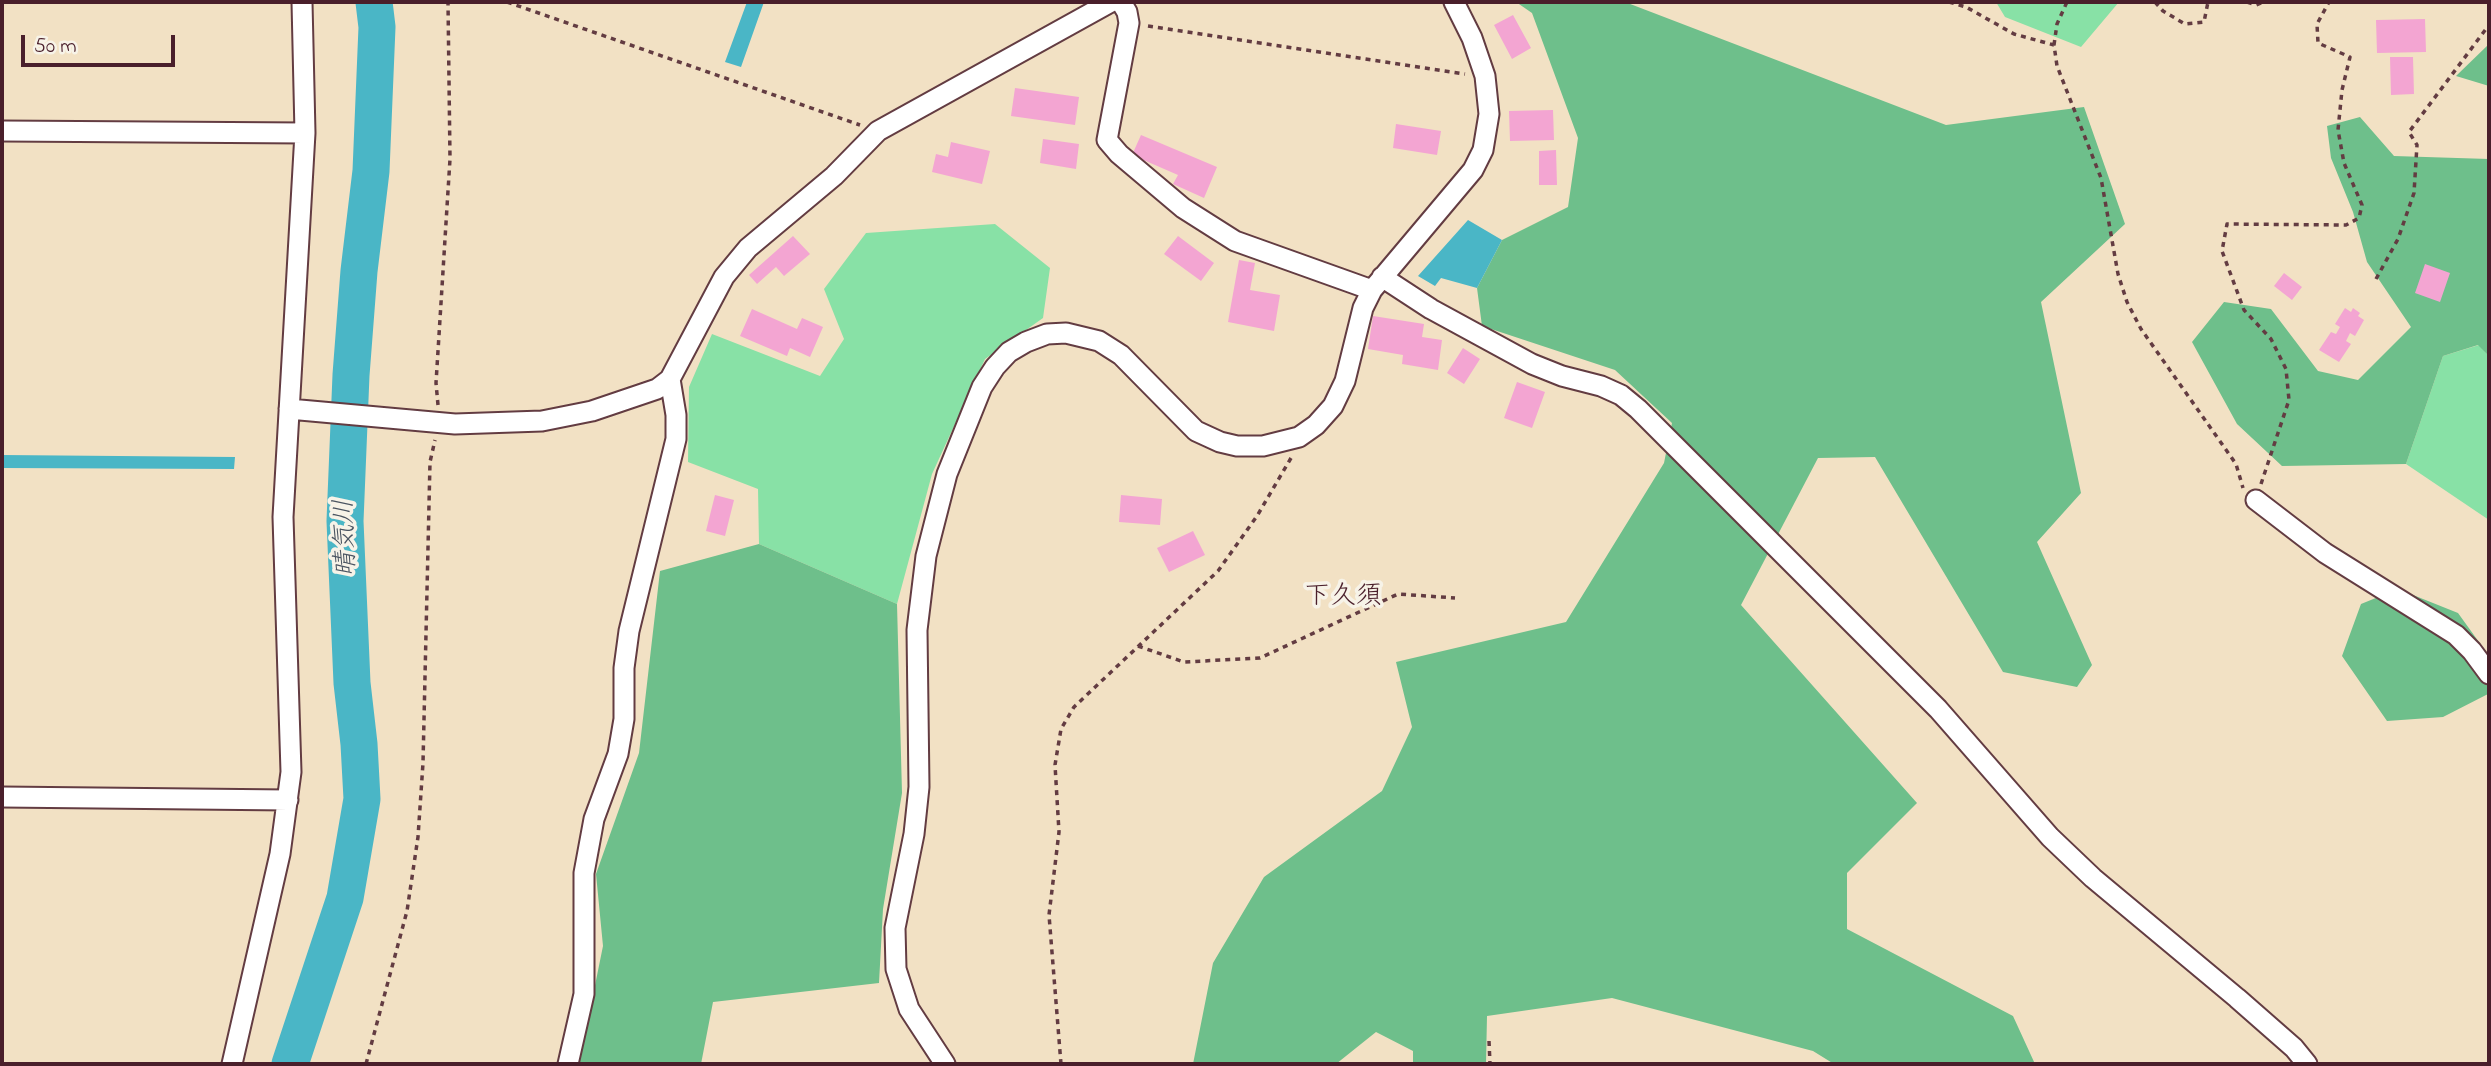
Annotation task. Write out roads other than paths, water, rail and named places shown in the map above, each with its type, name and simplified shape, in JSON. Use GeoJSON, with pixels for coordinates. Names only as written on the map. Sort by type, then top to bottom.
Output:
{"type":"FeatureCollection","features":[{"type":"Feature","properties":{"kind":"street"},"geometry":{"type":"LineString","coordinates":[[232,1064],[280,855],[291,772],[283,517],[304,133],[302,2]]}},
{"type":"Feature","properties":{"kind":"street"},"geometry":{"type":"LineString","coordinates":[[289,409],[455,424],[542,421],[592,411],[657,389],[670,379],[724,277],[748,248],[834,176],[878,131],[1111,2]]}},
{"type":"Feature","properties":{"kind":"street"},"geometry":{"type":"LineString","coordinates":[[1121,2],[1129,23],[1107,140],[1119,154],[1182,208],[1235,241],[1377,283],[1431,309],[1532,365],[1601,386],[1621,395],[1938,709],[2050,837],[2093,878],[2294,1048],[2307,1064]]}},
{"type":"Feature","properties":{"kind":"street"},"geometry":{"type":"LineString","coordinates":[[945,1064],[909,1009],[896,969],[895,928],[914,834],[919,787],[917,630],[926,555],[947,474],[982,387],[1009,352],[1026,342],[1047,334],[1084,335],[1121,355],[1206,437],[1237,446],[1263,446],[1299,437],[1317,425],[1333,406],[1345,381],[1363,308],[1377,283],[1473,170],[1483,150],[1489,114],[1485,76],[1472,38],[1454,2]]}},
{"type":"Feature","properties":{"kind":"street"},"geometry":{"type":"LineString","coordinates":[[2,131],[304,133]]}},
{"type":"Feature","properties":{"kind":"street"},"geometry":{"type":"LineString","coordinates":[[568,1064],[584,994],[584,873],[594,819],[618,754],[624,719],[624,668],[629,632],[676,439],[676,415],[670,379]]}},
{"type":"Feature","properties":{"kind":"street"},"geometry":{"type":"LineString","coordinates":[[2256,500],[2325,553],[2456,635],[2489,674]]}},
{"type":"Feature","properties":{"kind":"street"},"geometry":{"type":"LineString","coordinates":[[2,797],[289,800]]}},
{"type":"Feature","properties":{"kind":"water"},"geometry":{"type":"Polygon","coordinates":[[[747,2],[764,2],[741,67],[725,62],[747,2]]]}},
{"type":"Feature","properties":{"kind":"water"},"geometry":{"type":"Polygon","coordinates":[[[1468,220],[1502,240],[1477,288],[1441,278],[1435,286],[1418,276],[1468,220]]]}},
{"type":"Feature","properties":{"kind":"water"},"geometry":{"type":"Polygon","coordinates":[[[2,455],[235,457],[234,469],[2,468],[2,455]]]}},
{"type":"Feature","properties":{"kind":"waterway","name":"晴気川"},"geometry":{"type":"LineString","coordinates":[[290,1064],[345,898],[362,799],[352,683],[345,521],[351,375],[359,271],[371,171],[377,27],[374,2]]}},
{"type":"Feature","properties":{"kind":"district","name":"下久須"},"geometry":{"type":"Point","coordinates":[1343,599]}}]}
